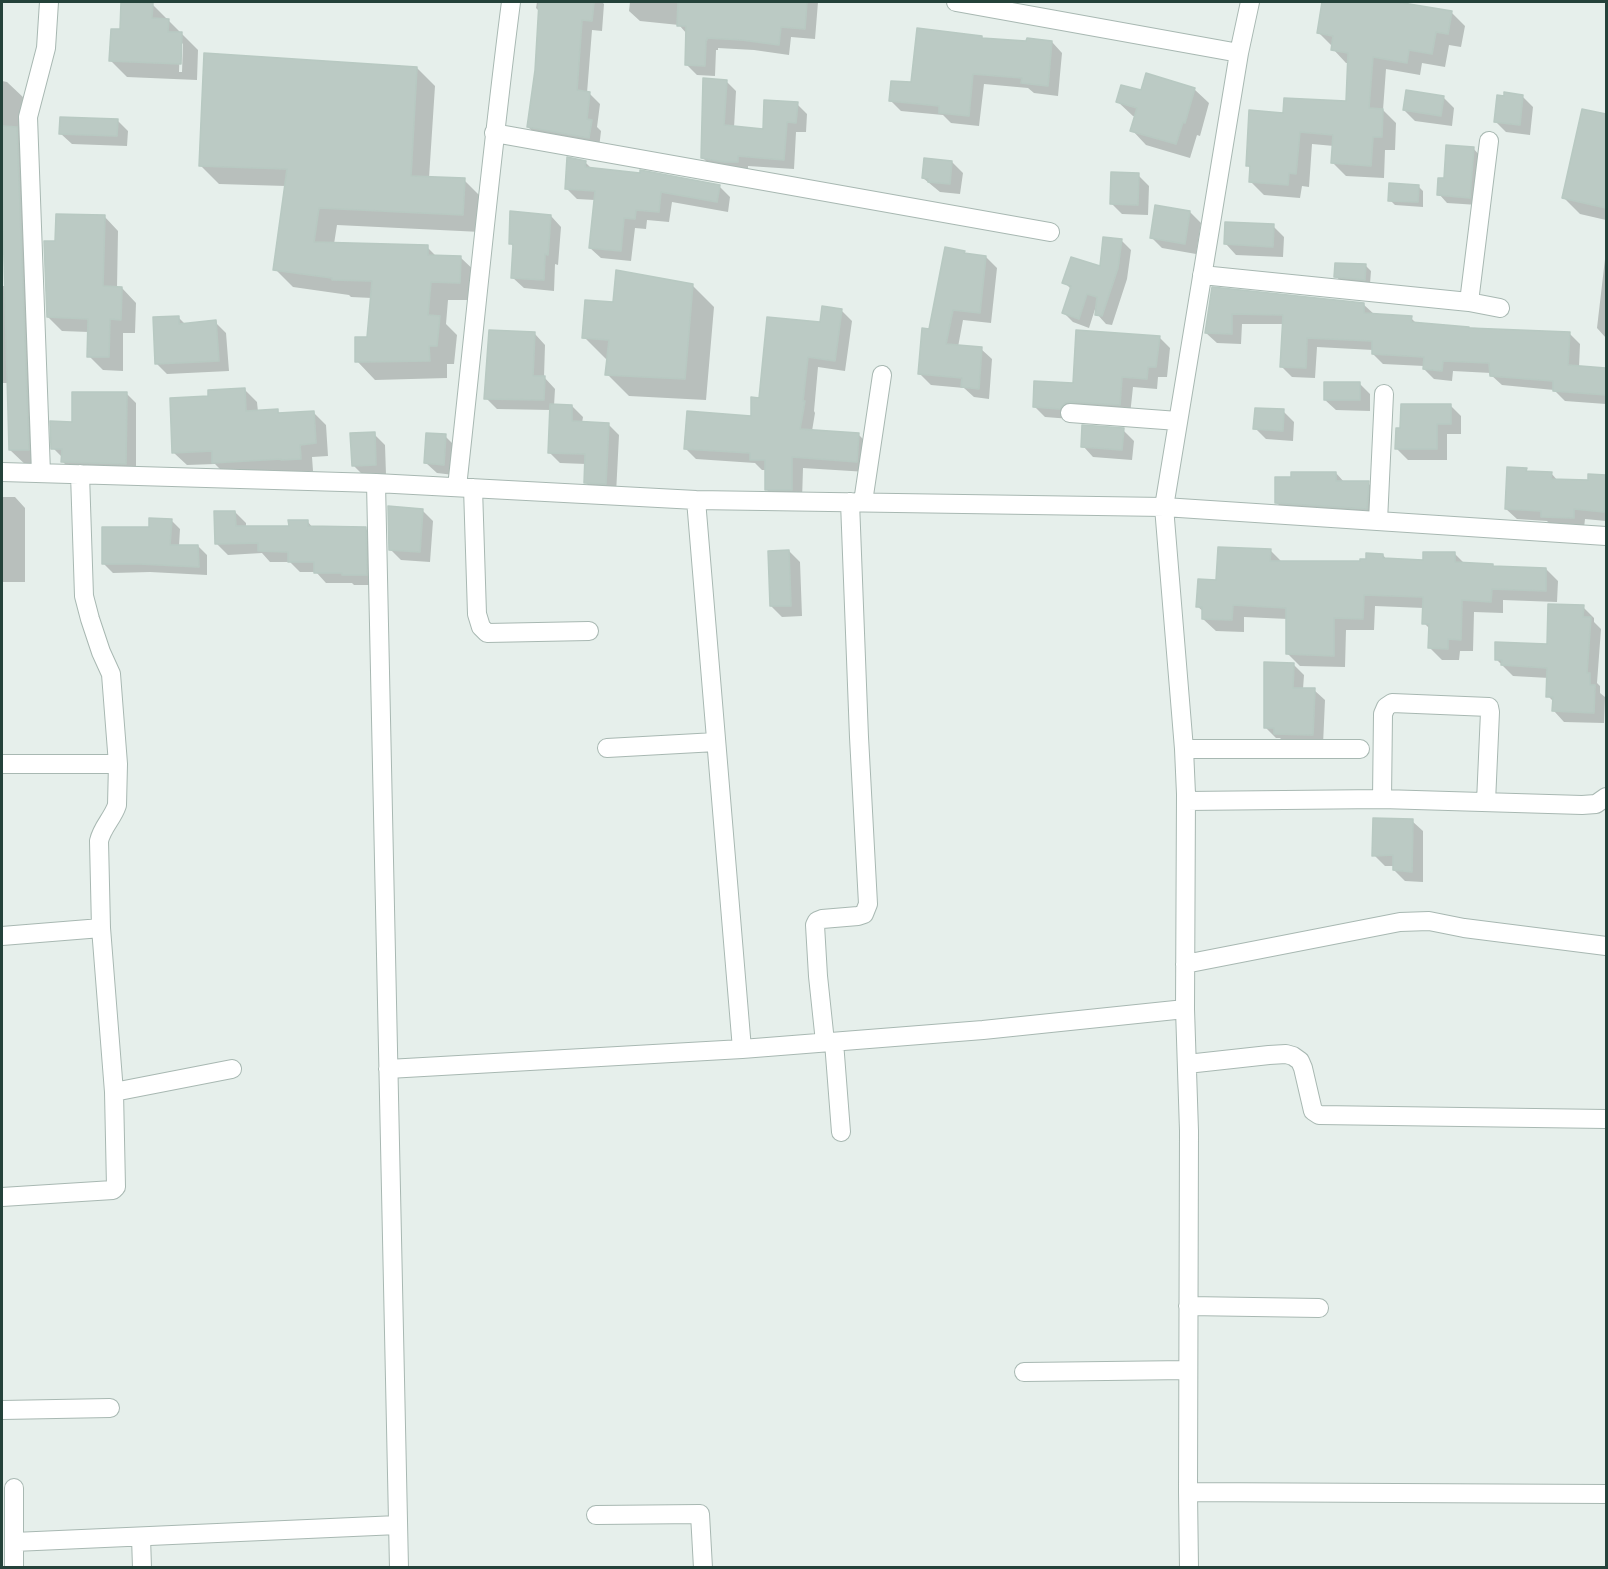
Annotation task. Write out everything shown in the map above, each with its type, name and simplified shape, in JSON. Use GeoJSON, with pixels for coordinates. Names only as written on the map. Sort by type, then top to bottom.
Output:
{"type":"FeatureCollection","features":[{"type":"Feature","properties":{"kind":"street"},"geometry":{"type":"LineString","coordinates":[[41,473],[28,117],[46,48],[49,2]]}},
{"type":"Feature","properties":{"kind":"street"},"geometry":{"type":"LineString","coordinates":[[511,2],[494,133],[476,321],[465,488],[477,614],[481,627],[487,633],[589,632]]}},
{"type":"Feature","properties":{"kind":"street"},"geometry":{"type":"LineString","coordinates":[[956,2],[1239,53]]}},
{"type":"Feature","properties":{"kind":"street"},"geometry":{"type":"LineString","coordinates":[[1189,1568],[1189,1131],[1185,1009],[1185,749],[1164,507],[1239,53],[1250,2]]}},
{"type":"Feature","properties":{"kind":"street"},"geometry":{"type":"LineString","coordinates":[[494,133],[1050,232]]}},
{"type":"Feature","properties":{"kind":"street"},"geometry":{"type":"LineString","coordinates":[[1469,302],[1489,141]]}},
{"type":"Feature","properties":{"kind":"street"},"geometry":{"type":"LineString","coordinates":[[1203,275],[1469,302],[1500,308]]}},
{"type":"Feature","properties":{"kind":"street"},"geometry":{"type":"LineString","coordinates":[[841,1132],[830,1042],[818,976],[815,925],[822,919],[864,914],[868,904],[859,737],[856,502],[882,375]]}},
{"type":"Feature","properties":{"kind":"street"},"geometry":{"type":"LineString","coordinates":[[1378,521],[1384,394]]}},
{"type":"Feature","properties":{"kind":"street"},"geometry":{"type":"LineString","coordinates":[[1070,413],[1178,421]]}},
{"type":"Feature","properties":{"kind":"street"},"geometry":{"type":"LineString","coordinates":[[2,472],[376,483],[696,500],[1164,507],[1606,536]]}},
{"type":"Feature","properties":{"kind":"street"},"geometry":{"type":"LineString","coordinates":[[2,1197],[116,1189],[114,1092],[101,928],[99,841],[101,832],[115,812],[117,805],[118,764],[111,674],[97,641],[84,596],[80,474]]}},
{"type":"Feature","properties":{"kind":"street"},"geometry":{"type":"LineString","coordinates":[[376,483],[399,1568]]}},
{"type":"Feature","properties":{"kind":"street"},"geometry":{"type":"LineString","coordinates":[[696,500],[742,1049]]}},
{"type":"Feature","properties":{"kind":"street"},"geometry":{"type":"LineString","coordinates":[[1382,799],[1384,710],[1392,703],[1489,707],[1486,802]]}},
{"type":"Feature","properties":{"kind":"street"},"geometry":{"type":"LineString","coordinates":[[607,748],[716,742]]}},
{"type":"Feature","properties":{"kind":"street"},"geometry":{"type":"LineString","coordinates":[[1185,749],[1360,749]]}},
{"type":"Feature","properties":{"kind":"street"},"geometry":{"type":"LineString","coordinates":[[2,764],[118,764]]}},
{"type":"Feature","properties":{"kind":"street"},"geometry":{"type":"LineString","coordinates":[[1186,801],[1382,799],[1596,804],[1606,797]]}},
{"type":"Feature","properties":{"kind":"street"},"geometry":{"type":"LineString","coordinates":[[1185,964],[1400,922],[1429,921],[1464,928],[1606,946]]}},
{"type":"Feature","properties":{"kind":"street"},"geometry":{"type":"LineString","coordinates":[[2,936],[101,928]]}},
{"type":"Feature","properties":{"kind":"street"},"geometry":{"type":"LineString","coordinates":[[388,1069],[742,1049],[983,1030],[1185,1009]]}},
{"type":"Feature","properties":{"kind":"street"},"geometry":{"type":"LineString","coordinates":[[1187,1064],[1269,1055],[1293,1056],[1300,1061],[1313,1111],[1319,1114],[1606,1119]]}},
{"type":"Feature","properties":{"kind":"street"},"geometry":{"type":"LineString","coordinates":[[114,1092],[232,1069]]}},
{"type":"Feature","properties":{"kind":"street"},"geometry":{"type":"LineString","coordinates":[[1188,1306],[1319,1308]]}},
{"type":"Feature","properties":{"kind":"street"},"geometry":{"type":"LineString","coordinates":[[1024,1372],[1188,1370]]}},
{"type":"Feature","properties":{"kind":"street"},"geometry":{"type":"LineString","coordinates":[[2,1410],[110,1408]]}},
{"type":"Feature","properties":{"kind":"street"},"geometry":{"type":"LineString","coordinates":[[14,1488],[14,1568]]}},
{"type":"Feature","properties":{"kind":"street"},"geometry":{"type":"LineString","coordinates":[[1188,1492],[1606,1494]]}},
{"type":"Feature","properties":{"kind":"street"},"geometry":{"type":"LineString","coordinates":[[596,1515],[700,1514],[703,1568]]}},
{"type":"Feature","properties":{"kind":"street"},"geometry":{"type":"LineString","coordinates":[[14,1542],[398,1525]]}},
{"type":"Feature","properties":{"kind":"street"},"geometry":{"type":"LineString","coordinates":[[141,1537],[142,1568]]}},
{"type":"Feature","properties":{"kind":"building"},"geometry":{"type":"Polygon","coordinates":[[[121,2],[153,3],[152,18],[169,19],[168,32],[182,32],[181,64],[109,61],[111,29],[120,29],[121,2]]]}},
{"type":"Feature","properties":{"kind":"building"},"geometry":{"type":"Polygon","coordinates":[[[539,2],[594,2],[592,21],[582,20],[577,90],[590,92],[587,119],[592,120],[589,138],[527,127],[535,70],[539,2]]]}},
{"type":"Feature","properties":{"kind":"building"},"geometry":{"type":"Polygon","coordinates":[[[678,2],[807,2],[805,29],[781,27],[779,45],[707,38],[705,66],[685,65],[686,26],[677,26],[678,2]]]}},
{"type":"Feature","properties":{"kind":"building"},"geometry":{"type":"Polygon","coordinates":[[[1322,2],[1397,2],[1452,11],[1448,34],[1436,32],[1432,54],[1409,50],[1407,63],[1373,57],[1369,108],[1383,109],[1382,137],[1373,137],[1371,166],[1331,163],[1333,135],[1300,132],[1296,174],[1289,173],[1288,185],[1249,182],[1250,166],[1246,166],[1249,110],[1283,113],[1284,98],[1346,101],[1348,53],[1331,50],[1333,36],[1317,33],[1322,2]]]}},
{"type":"Feature","properties":{"kind":"building"},"geometry":{"type":"Polygon","coordinates":[[[917,28],[982,36],[982,38],[1026,41],[1027,38],[1052,41],[1048,86],[1021,83],[1022,78],[973,74],[969,116],[939,113],[939,106],[889,101],[891,81],[911,82],[917,28]]]}},
{"type":"Feature","properties":{"kind":"building"},"geometry":{"type":"Polygon","coordinates":[[[204,53],[417,67],[411,176],[465,178],[463,215],[319,208],[314,242],[428,245],[428,255],[461,256],[460,283],[431,282],[428,315],[440,316],[437,346],[429,346],[430,361],[355,362],[355,337],[367,337],[372,281],[332,280],[332,278],[273,270],[287,169],[199,166],[204,53]]]}},
{"type":"Feature","properties":{"kind":"building"},"geometry":{"type":"Polygon","coordinates":[[[1146,73],[1195,88],[1176,144],[1130,131],[1137,108],[1116,102],[1121,85],[1141,90],[1146,73]]]}},
{"type":"Feature","properties":{"kind":"building"},"geometry":{"type":"Polygon","coordinates":[[[703,78],[727,80],[724,125],[763,129],[764,100],[798,102],[796,123],[787,122],[784,160],[738,156],[738,162],[724,162],[701,158],[703,78]]]}},
{"type":"Feature","properties":{"kind":"building"},"geometry":{"type":"Polygon","coordinates":[[[1406,90],[1444,96],[1441,116],[1403,110],[1406,90]]]}},
{"type":"Feature","properties":{"kind":"building"},"geometry":{"type":"Polygon","coordinates":[[[1504,92],[1523,95],[1520,125],[1494,122],[1497,95],[1504,96],[1504,92]]]}},
{"type":"Feature","properties":{"kind":"building"},"geometry":{"type":"Polygon","coordinates":[[[1582,109],[1606,114],[1606,208],[1562,198],[1582,109]]]}},
{"type":"Feature","properties":{"kind":"building"},"geometry":{"type":"Polygon","coordinates":[[[60,117],[118,119],[117,136],[59,134],[60,117]]]}},
{"type":"Feature","properties":{"kind":"building"},"geometry":{"type":"Polygon","coordinates":[[[2,126],[17,127],[29,450],[9,450],[2,126]]]}},
{"type":"Feature","properties":{"kind":"building"},"geometry":{"type":"Polygon","coordinates":[[[1446,145],[1474,147],[1470,198],[1437,195],[1438,178],[1444,178],[1446,145]]]}},
{"type":"Feature","properties":{"kind":"building"},"geometry":{"type":"Polygon","coordinates":[[[567,157],[586,161],[585,167],[640,173],[640,170],[720,185],[717,202],[661,192],[659,212],[636,210],[635,219],[624,218],[621,251],[589,248],[595,191],[565,189],[567,157]]]}},
{"type":"Feature","properties":{"kind":"building"},"geometry":{"type":"Polygon","coordinates":[[[924,158],[952,161],[950,184],[928,182],[928,179],[922,178],[924,158]]]}},
{"type":"Feature","properties":{"kind":"building"},"geometry":{"type":"Polygon","coordinates":[[[1111,172],[1139,173],[1138,205],[1110,204],[1111,172]]]}},
{"type":"Feature","properties":{"kind":"building"},"geometry":{"type":"Polygon","coordinates":[[[1389,183],[1419,185],[1418,202],[1388,201],[1389,183]]]}},
{"type":"Feature","properties":{"kind":"building"},"geometry":{"type":"Polygon","coordinates":[[[1155,205],[1190,211],[1185,244],[1150,238],[1155,205]]]}},
{"type":"Feature","properties":{"kind":"building"},"geometry":{"type":"Polygon","coordinates":[[[510,211],[551,215],[544,280],[511,278],[513,244],[509,244],[510,211]]]}},
{"type":"Feature","properties":{"kind":"building"},"geometry":{"type":"Polygon","coordinates":[[[56,214],[105,215],[103,286],[122,287],[121,320],[110,319],[109,357],[87,357],[88,319],[47,317],[44,241],[55,241],[56,214]]]}},
{"type":"Feature","properties":{"kind":"building"},"geometry":{"type":"Polygon","coordinates":[[[1225,222],[1274,224],[1273,247],[1224,244],[1225,222]]]}},
{"type":"Feature","properties":{"kind":"building"},"geometry":{"type":"Polygon","coordinates":[[[1103,237],[1122,239],[1118,268],[1102,316],[1095,315],[1097,297],[1087,294],[1079,319],[1062,313],[1071,286],[1062,283],[1071,257],[1100,266],[1103,237]]]}},
{"type":"Feature","properties":{"kind":"building"},"geometry":{"type":"Polygon","coordinates":[[[945,247],[986,256],[980,313],[953,310],[946,344],[982,347],[979,389],[961,387],[962,378],[918,374],[922,328],[929,329],[945,247]]]}},
{"type":"Feature","properties":{"kind":"building"},"geometry":{"type":"Polygon","coordinates":[[[1335,263],[1366,264],[1365,280],[1334,277],[1335,263]]]}},
{"type":"Feature","properties":{"kind":"building"},"geometry":{"type":"Polygon","coordinates":[[[616,270],[693,284],[685,379],[605,375],[609,340],[582,338],[585,300],[613,302],[616,270]]]}},
{"type":"Feature","properties":{"kind":"building"},"geometry":{"type":"Polygon","coordinates":[[[1212,287],[1364,303],[1364,313],[1412,316],[1411,322],[1469,328],[1570,332],[1568,365],[1606,368],[1606,395],[1553,391],[1553,381],[1490,376],[1489,363],[1443,361],[1442,371],[1423,369],[1424,357],[1372,354],[1372,341],[1307,338],[1306,368],[1280,367],[1283,315],[1232,314],[1232,334],[1205,333],[1212,287]]]}},
{"type":"Feature","properties":{"kind":"building"},"geometry":{"type":"Polygon","coordinates":[[[822,306],[842,309],[835,361],[808,357],[803,401],[805,401],[800,429],[859,433],[857,462],[792,457],[792,490],[765,490],[765,460],[750,460],[750,453],[684,449],[687,411],[751,416],[751,397],[759,398],[767,317],[820,322],[822,306]]]}},
{"type":"Feature","properties":{"kind":"building"},"geometry":{"type":"Polygon","coordinates":[[[179,316],[179,324],[216,320],[219,361],[155,364],[153,317],[179,316]]]}},
{"type":"Feature","properties":{"kind":"building"},"geometry":{"type":"Polygon","coordinates":[[[489,330],[535,332],[533,376],[545,376],[544,400],[484,399],[489,330]]]}},
{"type":"Feature","properties":{"kind":"building"},"geometry":{"type":"Polygon","coordinates":[[[1076,330],[1160,336],[1156,367],[1148,367],[1147,379],[1122,377],[1120,405],[1071,402],[1065,403],[1060,409],[1033,407],[1034,381],[1073,383],[1076,330]]]}},
{"type":"Feature","properties":{"kind":"building"},"geometry":{"type":"Polygon","coordinates":[[[1324,382],[1360,382],[1360,400],[1324,400],[1324,382]]]}},
{"type":"Feature","properties":{"kind":"building"},"geometry":{"type":"Polygon","coordinates":[[[245,388],[246,411],[278,409],[278,413],[314,411],[316,443],[300,445],[301,459],[212,463],[212,451],[172,453],[170,398],[208,396],[208,390],[245,388]]]}},
{"type":"Feature","properties":{"kind":"building"},"geometry":{"type":"Polygon","coordinates":[[[72,392],[127,392],[126,464],[61,462],[62,449],[51,449],[50,421],[72,422],[72,392]]]}},
{"type":"Feature","properties":{"kind":"building"},"geometry":{"type":"Polygon","coordinates":[[[550,404],[572,405],[572,421],[609,423],[606,484],[584,483],[585,454],[548,453],[550,404]]]}},
{"type":"Feature","properties":{"kind":"building"},"geometry":{"type":"Polygon","coordinates":[[[1401,404],[1451,404],[1451,424],[1437,424],[1437,449],[1395,449],[1396,428],[1400,428],[1401,404]]]}},
{"type":"Feature","properties":{"kind":"building"},"geometry":{"type":"Polygon","coordinates":[[[1255,408],[1284,409],[1283,431],[1253,429],[1255,408]]]}},
{"type":"Feature","properties":{"kind":"building"},"geometry":{"type":"Polygon","coordinates":[[[1082,425],[1124,428],[1122,450],[1081,447],[1082,425]]]}},
{"type":"Feature","properties":{"kind":"building"},"geometry":{"type":"Polygon","coordinates":[[[375,432],[376,465],[352,466],[350,433],[375,432]]]}},
{"type":"Feature","properties":{"kind":"building"},"geometry":{"type":"Polygon","coordinates":[[[426,433],[446,434],[444,465],[424,463],[426,433]]]}},
{"type":"Feature","properties":{"kind":"building"},"geometry":{"type":"Polygon","coordinates":[[[1507,467],[1527,468],[1526,471],[1552,472],[1551,479],[1588,480],[1588,474],[1606,475],[1604,512],[1574,509],[1574,518],[1541,517],[1541,511],[1505,509],[1507,467]]]}},
{"type":"Feature","properties":{"kind":"building"},"geometry":{"type":"Polygon","coordinates":[[[1291,472],[1336,472],[1336,481],[1369,481],[1367,509],[1275,503],[1275,477],[1291,477],[1291,472]]]}},
{"type":"Feature","properties":{"kind":"building"},"geometry":{"type":"Polygon","coordinates":[[[388,506],[423,509],[420,552],[389,550],[388,506]]]}},
{"type":"Feature","properties":{"kind":"building"},"geometry":{"type":"Polygon","coordinates":[[[214,511],[235,511],[236,526],[289,526],[288,520],[308,520],[308,526],[366,527],[367,575],[314,573],[314,562],[288,562],[288,552],[258,551],[258,543],[215,544],[214,511]]]}},
{"type":"Feature","properties":{"kind":"building"},"geometry":{"type":"Polygon","coordinates":[[[149,518],[172,519],[170,545],[198,545],[199,567],[102,564],[102,527],[149,527],[149,518]]]}},
{"type":"Feature","properties":{"kind":"building"},"geometry":{"type":"Polygon","coordinates":[[[1218,547],[1271,549],[1270,561],[1360,561],[1360,559],[1366,559],[1366,553],[1383,554],[1383,558],[1423,560],[1423,552],[1455,552],[1455,562],[1546,568],[1546,591],[1492,589],[1491,602],[1462,600],[1461,640],[1448,639],[1448,649],[1428,648],[1429,624],[1422,624],[1423,597],[1364,595],[1363,619],[1334,618],[1334,656],[1286,654],[1286,608],[1233,605],[1232,620],[1202,619],[1202,607],[1196,607],[1198,579],[1216,580],[1218,547]]]}},
{"type":"Feature","properties":{"kind":"building"},"geometry":{"type":"Polygon","coordinates":[[[789,550],[791,606],[770,606],[768,551],[789,550]]]}},
{"type":"Feature","properties":{"kind":"building"},"geometry":{"type":"Polygon","coordinates":[[[1548,604],[1584,605],[1583,617],[1591,617],[1587,673],[1590,673],[1590,685],[1595,685],[1594,713],[1552,711],[1553,697],[1546,697],[1547,668],[1501,665],[1502,660],[1495,660],[1495,642],[1547,644],[1548,604]]]}},
{"type":"Feature","properties":{"kind":"building"},"geometry":{"type":"Polygon","coordinates":[[[1264,662],[1294,663],[1293,688],[1315,688],[1313,735],[1274,734],[1274,728],[1264,728],[1264,662]]]}},
{"type":"Feature","properties":{"kind":"building"},"geometry":{"type":"Polygon","coordinates":[[[1373,818],[1413,819],[1412,872],[1393,870],[1393,855],[1372,856],[1373,818]]]}}]}
